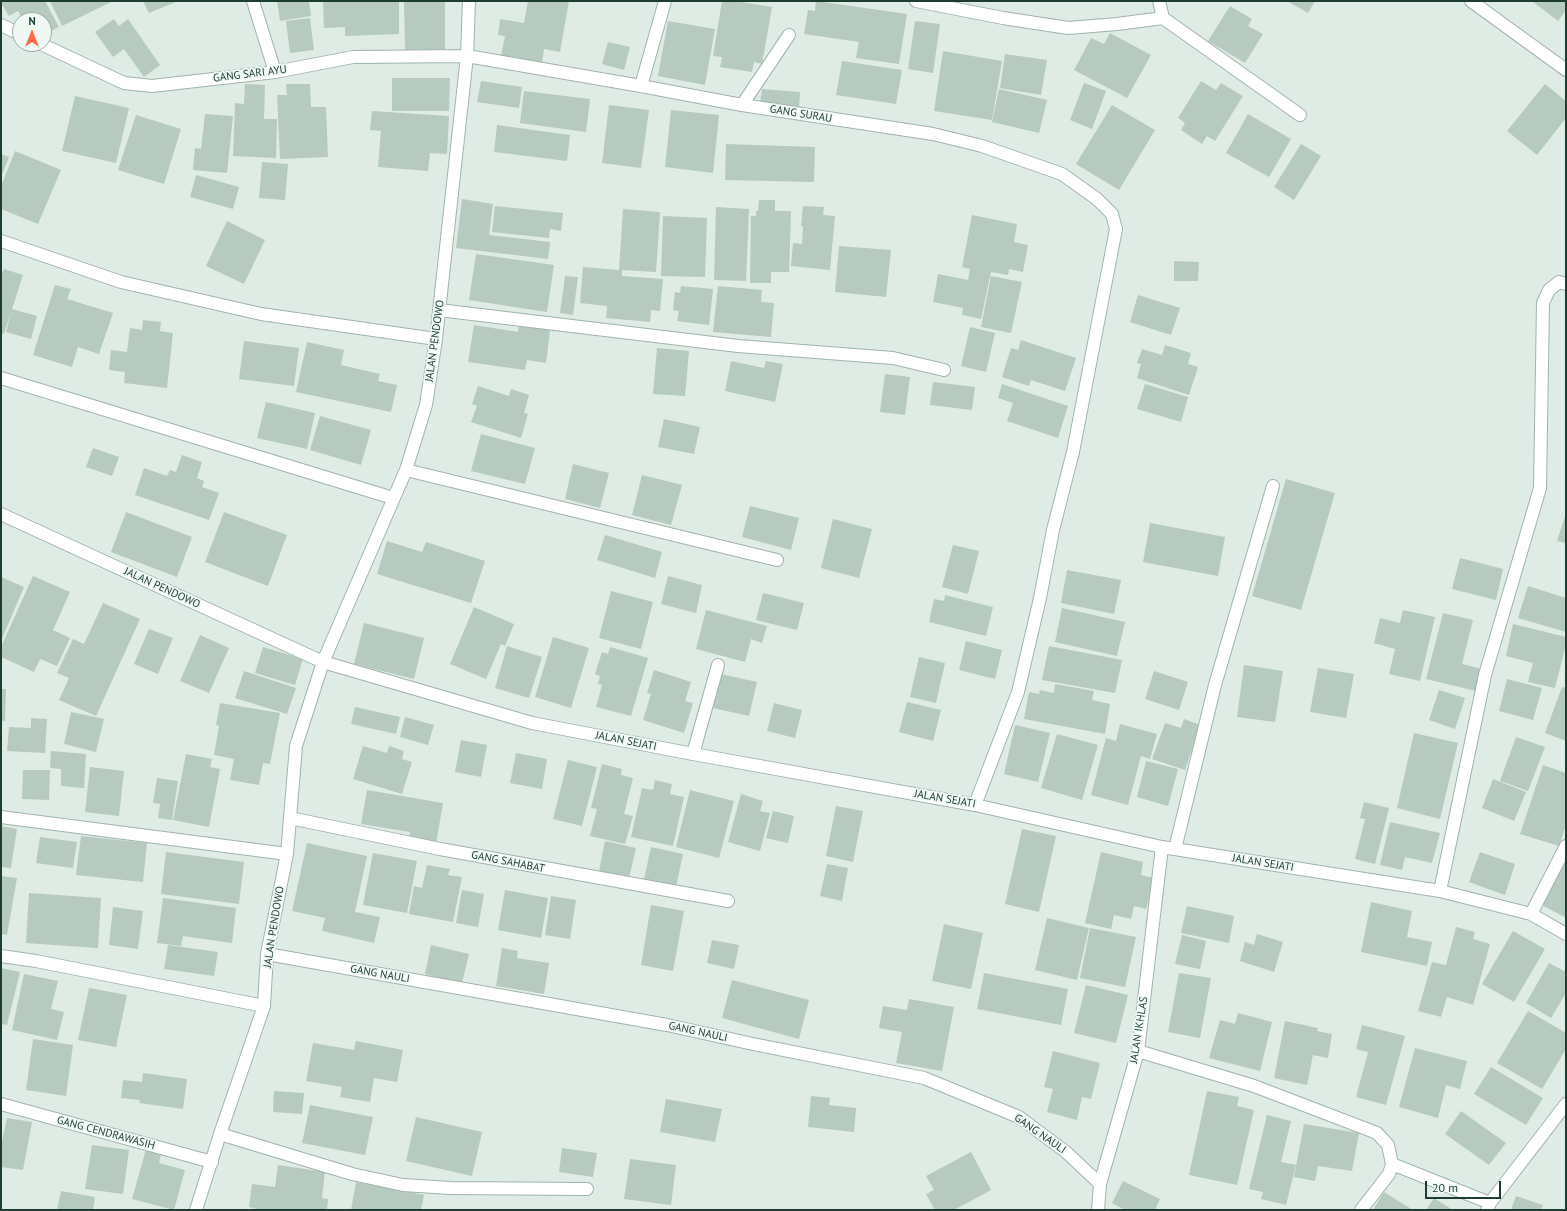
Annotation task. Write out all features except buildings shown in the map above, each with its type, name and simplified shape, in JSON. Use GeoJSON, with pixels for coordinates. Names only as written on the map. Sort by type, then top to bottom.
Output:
{"type":"FeatureCollection","features":[{"type":"Feature","properties":{"kind":"street"},"geometry":{"type":"LineString","coordinates":[[253,1],[275,72]]}},
{"type":"Feature","properties":{"kind":"street","name":"JALAN PENDOWO"},"geometry":{"type":"LineString","coordinates":[[196,1210],[220,1134],[264,1006],[267,954],[287,854],[296,746],[323,662],[406,470],[426,404],[436,339],[467,56],[469,1]]}},
{"type":"Feature","properties":{"kind":"street"},"geometry":{"type":"LineString","coordinates":[[641,86],[664,1]]}},
{"type":"Feature","properties":{"kind":"street"},"geometry":{"type":"LineString","coordinates":[[916,1],[1003,18],[1068,28],[1163,18]]}},
{"type":"Feature","properties":{"kind":"street"},"geometry":{"type":"LineString","coordinates":[[1159,1],[1163,18],[1300,115]]}},
{"type":"Feature","properties":{"kind":"street"},"geometry":{"type":"LineString","coordinates":[[1471,1],[1566,70]]}},
{"type":"Feature","properties":{"kind":"street"},"geometry":{"type":"LineString","coordinates":[[1,25],[12,30]]}},
{"type":"Feature","properties":{"kind":"street"},"geometry":{"type":"LineString","coordinates":[[742,105],[789,35]]}},
{"type":"Feature","properties":{"kind":"street","name":"GANG SARI AYU"},"geometry":{"type":"LineString","coordinates":[[52,49],[124,83],[152,86],[275,72],[353,57],[467,56]]}},
{"type":"Feature","properties":{"kind":"street","name":"GANG SURAU"},"geometry":{"type":"LineString","coordinates":[[467,56],[742,105],[933,134],[982,146],[1062,174],[1097,199],[1112,214],[1116,229],[1073,452],[1053,530],[1040,598],[1018,692],[975,805]]}},
{"type":"Feature","properties":{"kind":"street"},"geometry":{"type":"LineString","coordinates":[[1,240],[122,282],[261,314],[436,339]]}},
{"type":"Feature","properties":{"kind":"street"},"geometry":{"type":"LineString","coordinates":[[1440,891],[1485,675],[1540,488],[1543,303],[1548,290],[1559,282],[1566,284]]}},
{"type":"Feature","properties":{"kind":"street"},"geometry":{"type":"LineString","coordinates":[[439,310],[738,346],[893,358],[944,370]]}},
{"type":"Feature","properties":{"kind":"street"},"geometry":{"type":"LineString","coordinates":[[1,378],[393,498]]}},
{"type":"Feature","properties":{"kind":"street"},"geometry":{"type":"LineString","coordinates":[[406,470],[777,560]]}},
{"type":"Feature","properties":{"kind":"street"},"geometry":{"type":"LineString","coordinates":[[1175,849],[1215,684],[1273,486]]}},
{"type":"Feature","properties":{"kind":"street","name":"JALAN PENDOWO"},"geometry":{"type":"LineString","coordinates":[[1,514],[323,662]]}},
{"type":"Feature","properties":{"kind":"street","name":"JALAN SEJATI"},"geometry":{"type":"LineString","coordinates":[[323,662],[532,723],[975,805],[1162,847],[1440,891],[1531,914],[1566,934]]}},
{"type":"Feature","properties":{"kind":"street"},"geometry":{"type":"LineString","coordinates":[[693,754],[718,666]]}},
{"type":"Feature","properties":{"kind":"street"},"geometry":{"type":"LineString","coordinates":[[1,817],[287,854]]}},
{"type":"Feature","properties":{"kind":"street","name":"GANG SAHABAT"},"geometry":{"type":"LineString","coordinates":[[290,818],[448,850],[728,902]]}},
{"type":"Feature","properties":{"kind":"street"},"geometry":{"type":"LineString","coordinates":[[1531,914],[1566,846]]}},
{"type":"Feature","properties":{"kind":"street","name":"JALAN IKHLAS"},"geometry":{"type":"LineString","coordinates":[[1098,1210],[1100,1184],[1138,1051],[1162,847]]}},
{"type":"Feature","properties":{"kind":"street","name":"GANG NAULI"},"geometry":{"type":"LineString","coordinates":[[267,954],[667,1025],[753,1044],[924,1078],[1019,1117],[1066,1152],[1100,1184]]}},
{"type":"Feature","properties":{"kind":"street"},"geometry":{"type":"LineString","coordinates":[[1,956],[36,961],[264,1006]]}},
{"type":"Feature","properties":{"kind":"street"},"geometry":{"type":"LineString","coordinates":[[1138,1051],[1254,1086],[1377,1133],[1388,1145],[1392,1164],[1389,1174],[1361,1210]]}},
{"type":"Feature","properties":{"kind":"street","name":"GANG CENDRAWASIH"},"geometry":{"type":"LineString","coordinates":[[1,1104],[212,1162]]}},
{"type":"Feature","properties":{"kind":"street"},"geometry":{"type":"LineString","coordinates":[[1392,1164],[1489,1206],[1566,1104]]}},
{"type":"Feature","properties":{"kind":"street"},"geometry":{"type":"LineString","coordinates":[[220,1134],[352,1174],[403,1185],[450,1188],[587,1189]]}}]}
